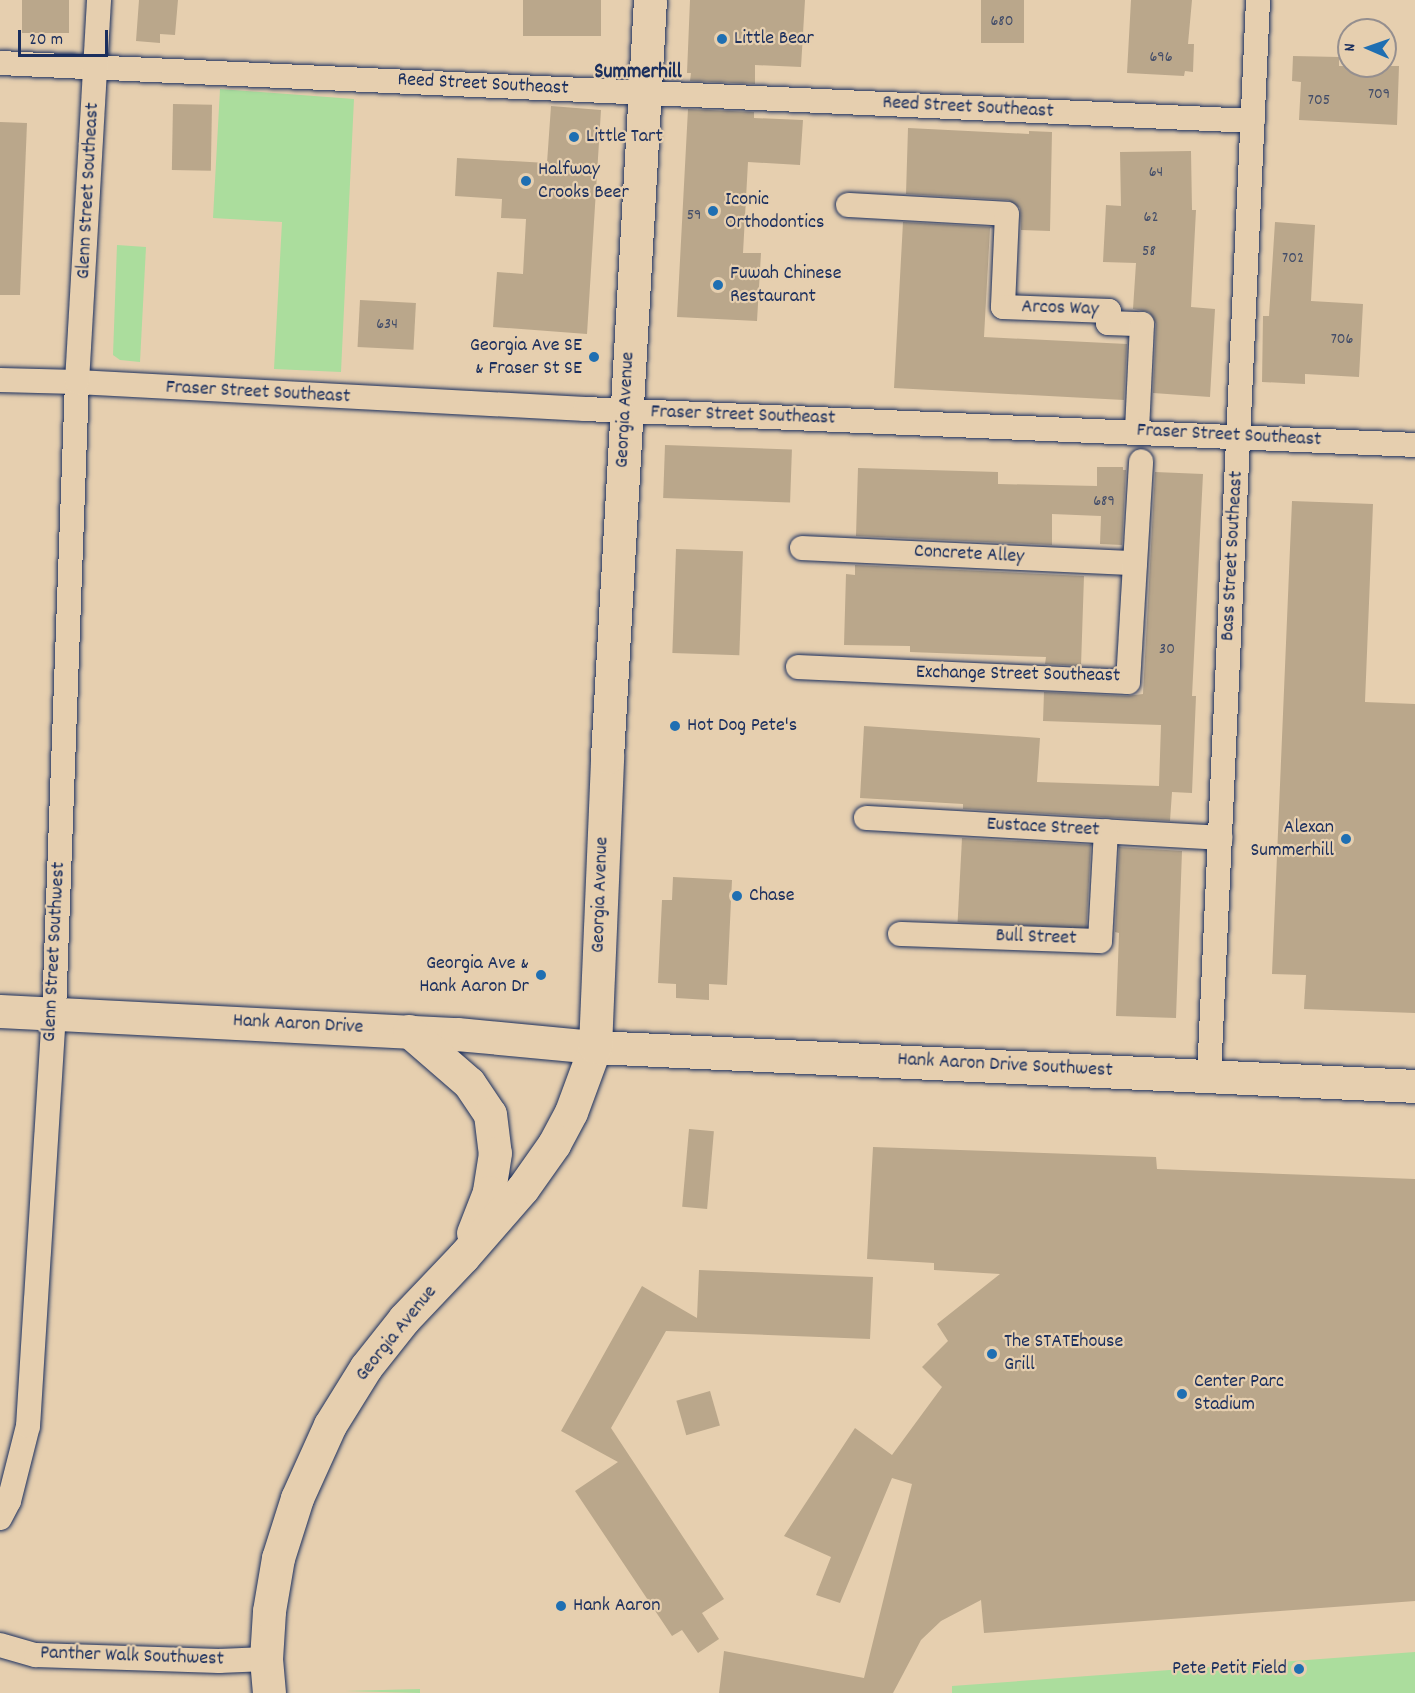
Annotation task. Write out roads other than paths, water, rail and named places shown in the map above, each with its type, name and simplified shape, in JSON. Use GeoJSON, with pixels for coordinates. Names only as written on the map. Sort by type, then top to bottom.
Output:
{"type":"FeatureCollection","features":[{"type":"Feature","properties":{"kind":"main road","name":"Georgia Avenue"},"geometry":{"type":"LineString","coordinates":[[269,1693],[266,1659],[269,1611],[278,1558],[297,1498],[330,1425],[366,1367],[404,1319],[463,1257],[523,1188],[554,1144],[571,1112],[595,1047],[606,757],[650,0]]}},
{"type":"Feature","properties":{"kind":"main road","name":"Hank Aaron Drive"},"geometry":{"type":"LineString","coordinates":[[0,1011],[410,1031],[595,1047]]}},
{"type":"Feature","properties":{"kind":"main road"},"geometry":{"type":"LineString","coordinates":[[410,1031],[469,1083],[490,1114],[495,1153],[489,1192],[463,1257]]}},
{"type":"Feature","properties":{"kind":"main road","name":"Hank Aaron Drive Southwest"},"geometry":{"type":"LineString","coordinates":[[595,1047],[1415,1086]]}},
{"type":"Feature","properties":{"kind":"street","name":"Glenn Street Southeast"},"geometry":{"type":"LineString","coordinates":[[77,382],[99,0]]}},
{"type":"Feature","properties":{"kind":"street","name":"Bass Street Southeast"},"geometry":{"type":"LineString","coordinates":[[1209,1076],[1258,0]]}},
{"type":"Feature","properties":{"kind":"street","name":"Reed Street Southeast"},"geometry":{"type":"LineString","coordinates":[[0,63],[1253,121]]}},
{"type":"Feature","properties":{"kind":"street","name":"Arcos Way"},"geometry":{"type":"LineString","coordinates":[[848,205],[1007,214],[1003,307],[1109,311],[1108,323],[1142,324],[1137,432]]}},
{"type":"Feature","properties":{"kind":"street","name":"Fraser Street Southeast"},"geometry":{"type":"LineString","coordinates":[[0,380],[77,382],[625,411],[1415,445]]}},
{"type":"Feature","properties":{"kind":"street","name":"Glenn Street Southwest"},"geometry":{"type":"LineString","coordinates":[[0,1518],[9,1502],[28,1426],[54,1012],[77,382]]}},
{"type":"Feature","properties":{"kind":"street","name":"Exchange Street Southeast"},"geometry":{"type":"LineString","coordinates":[[798,668],[1128,682],[1141,461]]}},
{"type":"Feature","properties":{"kind":"street","name":"Concrete Alley"},"geometry":{"type":"LineString","coordinates":[[802,548],[1135,563]]}},
{"type":"Feature","properties":{"kind":"street","name":"Eustace Street"},"geometry":{"type":"LineString","coordinates":[[866,818],[1220,838]]}},
{"type":"Feature","properties":{"kind":"street","name":"Bull Street"},"geometry":{"type":"LineString","coordinates":[[900,934],[1100,940],[1106,831]]}},
{"type":"Feature","properties":{"kind":"street","name":"Panther Walk Southwest"},"geometry":{"type":"LineString","coordinates":[[0,1645],[36,1655],[219,1661],[266,1659]]}},
{"type":"Feature","properties":{"kind":"place","name":"Little Bear"},"geometry":{"type":"Point","coordinates":[722,39]}},
{"type":"Feature","properties":{"kind":"place","name":"Little Tart"},"geometry":{"type":"Point","coordinates":[574,137]}},
{"type":"Feature","properties":{"kind":"place","name":"Halfway Crooks Beer"},"geometry":{"type":"Point","coordinates":[526,181]}},
{"type":"Feature","properties":{"kind":"place","name":"Iconic Orthodontics"},"geometry":{"type":"Point","coordinates":[713,211]}},
{"type":"Feature","properties":{"kind":"place","name":"Fuwah Chinese Restaurant"},"geometry":{"type":"Point","coordinates":[718,285]}},
{"type":"Feature","properties":{"kind":"place","name":"Georgia Ave SE & Fraser St SE"},"geometry":{"type":"Point","coordinates":[594,357]}},
{"type":"Feature","properties":{"kind":"place","name":"Hot Dog Pete's"},"geometry":{"type":"Point","coordinates":[675,726]}},
{"type":"Feature","properties":{"kind":"place","name":"Alexan Summerhill"},"geometry":{"type":"Point","coordinates":[1346,839]}},
{"type":"Feature","properties":{"kind":"place","name":"Chase"},"geometry":{"type":"Point","coordinates":[737,896]}},
{"type":"Feature","properties":{"kind":"place","name":"Georgia Ave & Hank Aaron Dr"},"geometry":{"type":"Point","coordinates":[541,975]}},
{"type":"Feature","properties":{"kind":"place","name":"The STATEhouse Grill"},"geometry":{"type":"Point","coordinates":[992,1354]}},
{"type":"Feature","properties":{"kind":"place","name":"Center Parc Stadium"},"geometry":{"type":"Point","coordinates":[1182,1394]}},
{"type":"Feature","properties":{"kind":"place","name":"Hank Aaron"},"geometry":{"type":"Point","coordinates":[561,1606]}},
{"type":"Feature","properties":{"kind":"place","name":"Pete Petit Field"},"geometry":{"type":"Point","coordinates":[1299,1669]}},
{"type":"Feature","properties":{"kind":"district","name":"Summerhill"},"geometry":{"type":"Point","coordinates":[638,73]}}]}
